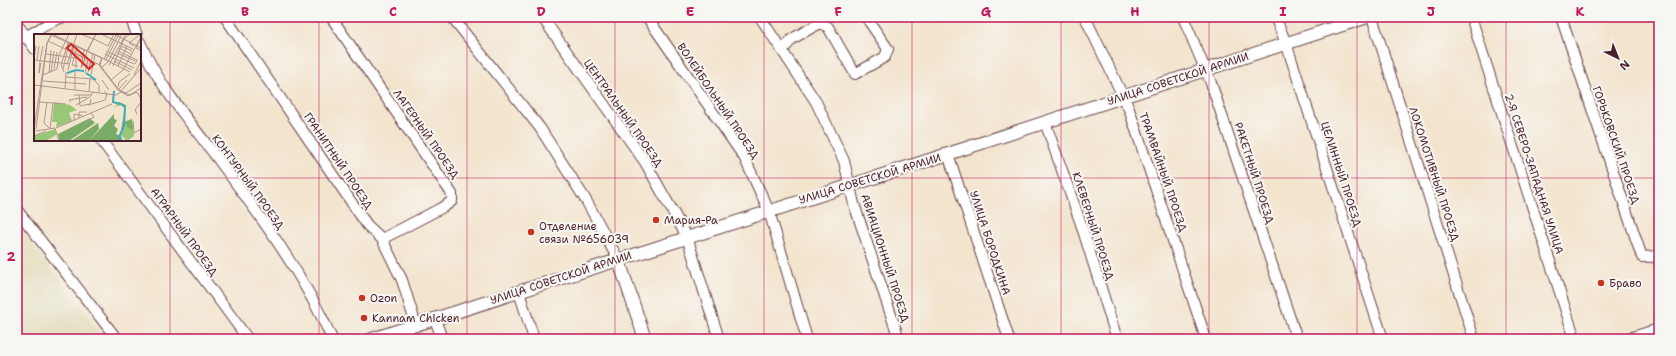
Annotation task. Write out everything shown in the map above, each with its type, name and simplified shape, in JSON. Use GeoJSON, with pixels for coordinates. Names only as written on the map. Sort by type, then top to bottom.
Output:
{"type":"FeatureCollection","features":[{"type":"Feature","properties":{"kind":"main road"},"geometry":{"type":"LineString","coordinates":[[1633,339],[1659,331]]}},
{"type":"Feature","properties":{"kind":"street"},"geometry":{"type":"LineString","coordinates":[[22,39],[57,19],[64,17]]}},
{"type":"Feature","properties":{"kind":"street"},"geometry":{"type":"LineString","coordinates":[[130,17],[137,34]]}},
{"type":"Feature","properties":{"kind":"street","name":"ГРАНИТНЫЙ ПРОЕЗД"},"geometry":{"type":"LineString","coordinates":[[225,17],[367,225],[382,239],[402,280],[416,325]]}},
{"type":"Feature","properties":{"kind":"street","name":"ЛАГЕРНЫЙ ПРОЕЗД"},"geometry":{"type":"LineString","coordinates":[[331,17],[452,194],[452,201],[382,239]]}},
{"type":"Feature","properties":{"kind":"street"},"geometry":{"type":"LineString","coordinates":[[452,17],[540,128],[587,202],[618,261],[646,339]]}},
{"type":"Feature","properties":{"kind":"street","name":"ЦЕНТРАЛЬНЫЙ ПРОЕЗД"},"geometry":{"type":"LineString","coordinates":[[542,17],[645,162],[687,237],[719,339]]}},
{"type":"Feature","properties":{"kind":"street","name":"ВОЛЕЙБОЛЬНЫЙ ПРОЕЗД"},"geometry":{"type":"LineString","coordinates":[[647,17],[744,157],[769,211],[807,339]]}},
{"type":"Feature","properties":{"kind":"street","name":"АВИАЦИОННЫЙ ПРОЕЗД"},"geometry":{"type":"LineString","coordinates":[[760,17],[816,102],[844,161],[854,204],[899,339]]}},
{"type":"Feature","properties":{"kind":"street"},"geometry":{"type":"LineString","coordinates":[[783,50],[792,39],[818,24],[822,24],[828,27],[855,74],[885,56],[888,49],[866,17]]}},
{"type":"Feature","properties":{"kind":"street","name":"ТРАМВАЙНЫЙ ПРОЕЗД"},"geometry":{"type":"LineString","coordinates":[[1085,17],[1129,109],[1206,339]]}},
{"type":"Feature","properties":{"kind":"street","name":"РАКЕТНЫЙ ПРОЕЗД"},"geometry":{"type":"LineString","coordinates":[[1183,17],[1206,69],[1297,339]]}},
{"type":"Feature","properties":{"kind":"street","name":"ЦЕЛИННЫЙ ПРОЕЗД"},"geometry":{"type":"LineString","coordinates":[[1275,17],[1286,43],[1383,339]]}},
{"type":"Feature","properties":{"kind":"street","name":"УЛИЦА СОВЕТСКОЙ АРМИИ"},"geometry":{"type":"LineString","coordinates":[[372,339],[618,261],[687,237],[948,154],[1367,17]]}},
{"type":"Feature","properties":{"kind":"street","name":"ЛОКОМОТИВНЫЙ ПРОЕЗД"},"geometry":{"type":"LineString","coordinates":[[1372,17],[1474,339]]}},
{"type":"Feature","properties":{"kind":"street","name":"2-Я СЕВЕРО-ЗАПАДНАЯ УЛИЦА"},"geometry":{"type":"LineString","coordinates":[[1471,17],[1575,339]]}},
{"type":"Feature","properties":{"kind":"street","name":"ГОРЬКОВСКИЙ ПРОЕЗД"},"geometry":{"type":"LineString","coordinates":[[1561,17],[1642,257],[1657,256],[1659,262]]}},
{"type":"Feature","properties":{"kind":"street"},"geometry":{"type":"LineString","coordinates":[[17,24],[22,39],[34,49]]}},
{"type":"Feature","properties":{"kind":"street","name":"КОНТУРНЫЙ ПРОЕЗД"},"geometry":{"type":"LineString","coordinates":[[141,45],[147,60],[187,118],[265,222],[321,314],[332,339]]}},
{"type":"Feature","properties":{"kind":"street","name":"КЛЕВЕРНЫЙ ПРОЕЗД"},"geometry":{"type":"LineString","coordinates":[[1045,122],[1081,224],[1117,339]]}},
{"type":"Feature","properties":{"kind":"street","name":"АГРАРНЫЙ ПРОЕЗД"},"geometry":{"type":"LineString","coordinates":[[102,141],[248,339]]}},
{"type":"Feature","properties":{"kind":"street","name":"УЛИЦА БОРОДКИНА"},"geometry":{"type":"LineString","coordinates":[[948,154],[1009,339]]}},
{"type":"Feature","properties":{"kind":"street"},"geometry":{"type":"LineString","coordinates":[[17,210],[117,339]]}},
{"type":"Feature","properties":{"kind":"street"},"geometry":{"type":"LineString","coordinates":[[519,292],[534,339]]}},
{"type":"Feature","properties":{"kind":"street"},"geometry":{"type":"LineString","coordinates":[[435,319],[442,339]]}},
{"type":"Feature","properties":{"kind":"shaded area"},"geometry":{"type":"Polygon","coordinates":[[[17,224],[105,339],[17,339],[17,224]]]}},
{"type":"Feature","properties":{"kind":"place","name":"Мария-Ра"},"geometry":{"type":"Point","coordinates":[656,220]}},
{"type":"Feature","properties":{"kind":"place","name":"Отделение связи №656039"},"geometry":{"type":"Point","coordinates":[531,232]}},
{"type":"Feature","properties":{"kind":"place","name":"Браво"},"geometry":{"type":"Point","coordinates":[1601,283]}},
{"type":"Feature","properties":{"kind":"place","name":"Ozon"},"geometry":{"type":"Point","coordinates":[362,298]}},
{"type":"Feature","properties":{"kind":"place","name":"Kannam Chicken"},"geometry":{"type":"Point","coordinates":[364,318]}}]}
